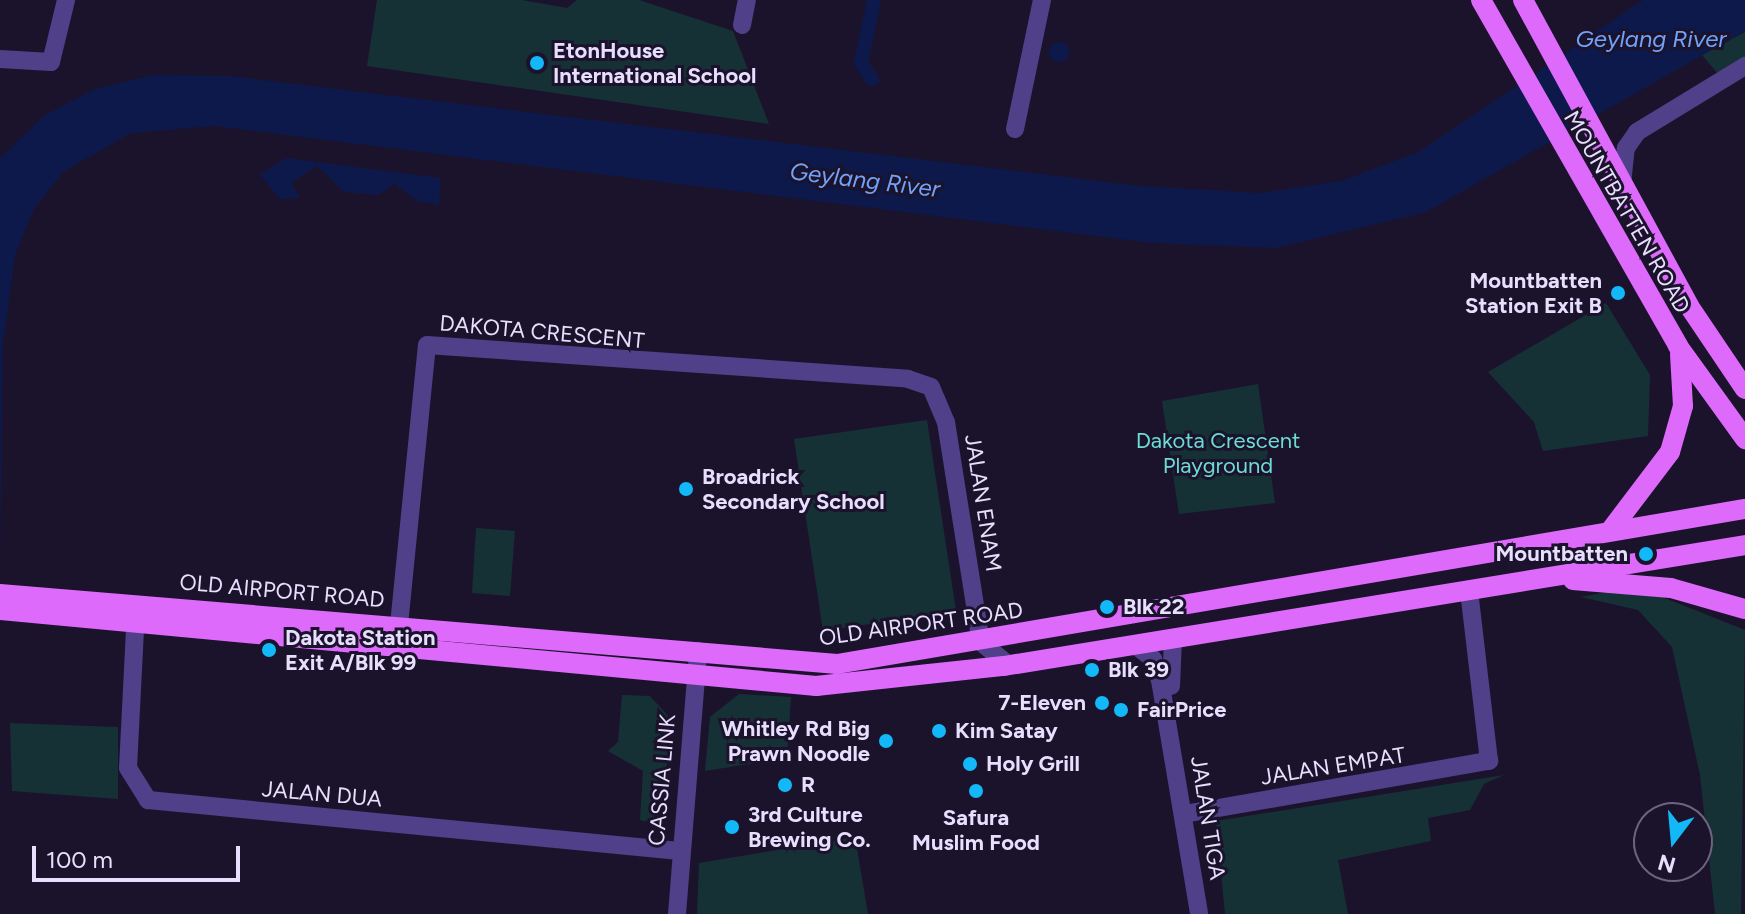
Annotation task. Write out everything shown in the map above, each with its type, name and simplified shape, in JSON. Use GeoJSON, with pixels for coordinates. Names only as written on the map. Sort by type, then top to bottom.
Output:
{"type":"FeatureCollection","features":[{"type":"Feature","properties":{"kind":"main road","name":"MOUNTBATTEN ROAD"},"geometry":{"type":"LineString","coordinates":[[1481,0],[1557,143],[1678,346],[1745,439]]}},
{"type":"Feature","properties":{"kind":"main road","name":"MOUNTBATTEN ROAD"},"geometry":{"type":"LineString","coordinates":[[1523,0],[1589,127],[1745,389]]}},
{"type":"Feature","properties":{"kind":"main road"},"geometry":{"type":"LineString","coordinates":[[1610,531],[1670,452],[1683,406],[1678,346]]}},
{"type":"Feature","properties":{"kind":"main road","name":"OLD AIRPORT ROAD"},"geometry":{"type":"LineString","coordinates":[[2,602],[399,625],[837,664],[981,642],[1745,509]]}},
{"type":"Feature","properties":{"kind":"main road","name":"OLD AIRPORT ROAD"},"geometry":{"type":"LineString","coordinates":[[136,612],[816,686],[1008,665],[1648,558],[1745,545]]}},
{"type":"Feature","properties":{"kind":"main road"},"geometry":{"type":"LineString","coordinates":[[1648,558],[1745,609]]}},
{"type":"Feature","properties":{"kind":"main road"},"geometry":{"type":"LineString","coordinates":[[1545,577],[1671,588],[1745,609]]}},
{"type":"Feature","properties":{"kind":"street"},"geometry":{"type":"LineString","coordinates":[[0,59],[40,66],[58,48],[66,0]]}},
{"type":"Feature","properties":{"kind":"street"},"geometry":{"type":"LineString","coordinates":[[742,25],[747,0]]}},
{"type":"Feature","properties":{"kind":"street"},"geometry":{"type":"LineString","coordinates":[[1015,129],[1042,0]]}},
{"type":"Feature","properties":{"kind":"street"},"geometry":{"type":"LineString","coordinates":[[1622,184],[1626,148],[1637,132],[1745,66]]}},
{"type":"Feature","properties":{"kind":"street","name":"DAKOTA CRESCENT"},"geometry":{"type":"LineString","coordinates":[[399,625],[427,345],[908,379],[931,387]]}},
{"type":"Feature","properties":{"kind":"street","name":"JALAN ENAM"},"geometry":{"type":"LineString","coordinates":[[931,387],[946,422],[981,642]]}},
{"type":"Feature","properties":{"kind":"street","name":"JALAN EMPAT"},"geometry":{"type":"LineString","coordinates":[[1190,813],[1489,761],[1469,590]]}},
{"type":"Feature","properties":{"kind":"street","name":"JALAN DUA"},"geometry":{"type":"LineString","coordinates":[[136,612],[128,768],[148,800],[680,851]]}},
{"type":"Feature","properties":{"kind":"street","name":"JALAN TIGA"},"geometry":{"type":"LineString","coordinates":[[1173,638],[1170,678],[1190,813],[1199,914]]}},
{"type":"Feature","properties":{"kind":"street"},"geometry":{"type":"LineString","coordinates":[[981,642],[1008,665]]}},
{"type":"Feature","properties":{"kind":"street","name":"JALAN TIGA"},"geometry":{"type":"LineString","coordinates":[[1135,645],[1153,659],[1160,680],[1211,914]]}},
{"type":"Feature","properties":{"kind":"street","name":"CASSIA LINK"},"geometry":{"type":"LineString","coordinates":[[677,914],[698,651]]}},
{"type":"Feature","properties":{"kind":"green space","name":"EtonHouse International School"},"geometry":{"type":"Polygon","coordinates":[[[377,0],[522,0],[567,8],[577,0],[639,0],[733,31],[769,124],[367,66],[377,0]]]}},
{"type":"Feature","properties":{"kind":"green space"},"geometry":{"type":"Polygon","coordinates":[[[1745,32],[1745,60],[1719,75],[1702,55],[1745,32]]]}},
{"type":"Feature","properties":{"kind":"green space"},"geometry":{"type":"Polygon","coordinates":[[[1606,303],[1650,375],[1648,436],[1543,451],[1534,422],[1488,372],[1606,303]]]}},
{"type":"Feature","properties":{"kind":"green space","name":"Dakota Crescent Playground"},"geometry":{"type":"Polygon","coordinates":[[[1258,384],[1275,503],[1179,514],[1162,401],[1258,384]]]}},
{"type":"Feature","properties":{"kind":"green space"},"geometry":{"type":"Polygon","coordinates":[[[927,420],[956,611],[823,631],[794,439],[927,420]]]}},
{"type":"Feature","properties":{"kind":"green space"},"geometry":{"type":"Polygon","coordinates":[[[476,528],[515,531],[510,596],[472,593],[476,528]]]}},
{"type":"Feature","properties":{"kind":"green space"},"geometry":{"type":"Polygon","coordinates":[[[1608,592],[1662,597],[1745,630],[1741,914],[1715,914],[1712,882],[1713,802],[1703,802],[1700,775],[1672,647],[1638,610],[1581,597],[1608,592]]]}},
{"type":"Feature","properties":{"kind":"green space"},"geometry":{"type":"Polygon","coordinates":[[[739,694],[791,697],[787,758],[705,771],[710,717],[739,694]]]}},
{"type":"Feature","properties":{"kind":"green space"},"geometry":{"type":"Polygon","coordinates":[[[622,695],[650,696],[670,718],[663,817],[651,823],[640,820],[643,771],[608,751],[618,742],[622,695]]]}},
{"type":"Feature","properties":{"kind":"green space"},"geometry":{"type":"Polygon","coordinates":[[[10,723],[118,727],[118,799],[12,791],[10,723]]]}},
{"type":"Feature","properties":{"kind":"green space"},"geometry":{"type":"Polygon","coordinates":[[[1504,775],[1484,784],[1470,810],[1428,818],[1431,841],[1338,860],[1348,914],[1225,914],[1216,821],[1504,775]]]}},
{"type":"Feature","properties":{"kind":"green space"},"geometry":{"type":"Polygon","coordinates":[[[855,837],[868,914],[697,914],[699,863],[855,837]]]}},
{"type":"Feature","properties":{"kind":"water","name":"Geylang River"},"geometry":{"type":"Polygon","coordinates":[[[1643,0],[1745,0],[1745,31],[1426,212],[1276,248],[1153,243],[214,126],[131,133],[63,172],[34,209],[15,255],[3,345],[0,565],[0,158],[45,115],[95,89],[153,75],[229,76],[1140,186],[1261,193],[1341,181],[1419,152],[1643,0]]]}},
{"type":"Feature","properties":{"kind":"water"},"geometry":{"type":"Polygon","coordinates":[[[1059,42],[1066,45],[1069,52],[1066,59],[1059,62],[1052,59],[1049,52],[1052,45],[1059,42]]]}},
{"type":"Feature","properties":{"kind":"water"},"geometry":{"type":"Polygon","coordinates":[[[286,158],[441,178],[439,205],[417,201],[395,184],[378,195],[344,192],[317,166],[291,183],[300,198],[280,199],[260,175],[286,158]]]}},
{"type":"Feature","properties":{"kind":"waterway"},"geometry":{"type":"LineString","coordinates":[[872,79],[861,63],[874,0]]}},
{"type":"Feature","properties":{"kind":"place","name":"EtonHouse International School"},"geometry":{"type":"Point","coordinates":[537,63]}},
{"type":"Feature","properties":{"kind":"place","name":"Mountbatten Station Exit B"},"geometry":{"type":"Point","coordinates":[1618,293]}},
{"type":"Feature","properties":{"kind":"place","name":"Broadrick Secondary School"},"geometry":{"type":"Point","coordinates":[686,489]}},
{"type":"Feature","properties":{"kind":"place","name":"Mountbatten"},"geometry":{"type":"Point","coordinates":[1646,554]}},
{"type":"Feature","properties":{"kind":"place","name":"Blk 22"},"geometry":{"type":"Point","coordinates":[1107,607]}},
{"type":"Feature","properties":{"kind":"place","name":"Dakota Station Exit A/Blk 99"},"geometry":{"type":"Point","coordinates":[269,650]}},
{"type":"Feature","properties":{"kind":"place","name":"Blk 39"},"geometry":{"type":"Point","coordinates":[1092,670]}},
{"type":"Feature","properties":{"kind":"place","name":"7-Eleven"},"geometry":{"type":"Point","coordinates":[1102,703]}},
{"type":"Feature","properties":{"kind":"place","name":"FairPrice"},"geometry":{"type":"Point","coordinates":[1121,710]}},
{"type":"Feature","properties":{"kind":"place","name":"Kim Satay"},"geometry":{"type":"Point","coordinates":[939,731]}},
{"type":"Feature","properties":{"kind":"place","name":"Whitley Rd Big Prawn Noodle"},"geometry":{"type":"Point","coordinates":[886,741]}},
{"type":"Feature","properties":{"kind":"place","name":"Holy Grill"},"geometry":{"type":"Point","coordinates":[970,764]}},
{"type":"Feature","properties":{"kind":"place","name":"R"},"geometry":{"type":"Point","coordinates":[785,785]}},
{"type":"Feature","properties":{"kind":"place","name":"Safura Muslim Food"},"geometry":{"type":"Point","coordinates":[976,791]}},
{"type":"Feature","properties":{"kind":"place","name":"3rd Culture Brewing Co."},"geometry":{"type":"Point","coordinates":[732,827]}}]}
